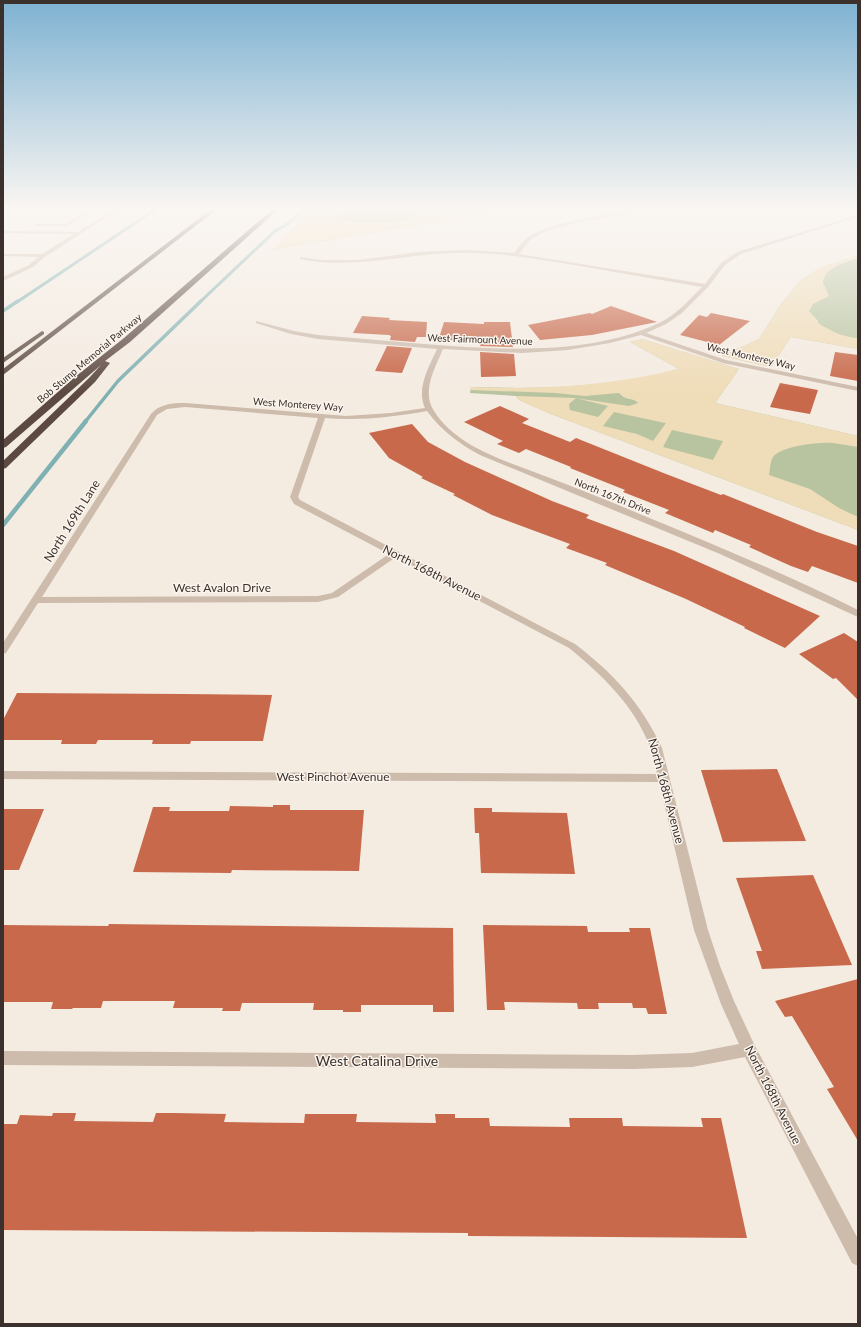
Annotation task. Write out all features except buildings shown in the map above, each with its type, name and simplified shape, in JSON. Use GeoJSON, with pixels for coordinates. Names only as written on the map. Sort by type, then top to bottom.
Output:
{"type":"FeatureCollection","features":[{"type":"Feature","properties":{"kind":"highway"},"geometry":{"type":"LineString","coordinates":[[3,373],[136,269]]}},
{"type":"Feature","properties":{"kind":"highway","name":"Bob Stump Memorial Parkway"},"geometry":{"type":"LineString","coordinates":[[3,445],[207,269]]}},
{"type":"Feature","properties":{"kind":"highway"},"geometry":{"type":"LineString","coordinates":[[3,361],[57,322],[110,289]]}},
{"type":"Feature","properties":{"kind":"highway"},"geometry":{"type":"LineString","coordinates":[[3,466],[92,380],[122,344]]}},
{"type":"Feature","properties":{"kind":"street"},"geometry":{"type":"LineString","coordinates":[[3,279],[24,269]]}},
{"type":"Feature","properties":{"kind":"street"},"geometry":{"type":"LineString","coordinates":[[601,269],[706,286]]}},
{"type":"Feature","properties":{"kind":"street","name":"West Fairmount Avenue"},"geometry":{"type":"LineString","coordinates":[[258,322],[318,338],[440,348],[522,351],[568,348],[610,341],[641,333],[664,323],[680,312],[706,286],[719,269]]}},
{"type":"Feature","properties":{"kind":"street","name":"West Monterey Way"},"geometry":{"type":"LineString","coordinates":[[641,333],[720,360],[858,389]]}},
{"type":"Feature","properties":{"kind":"street","name":"North 167th Drive"},"geometry":{"type":"LineString","coordinates":[[440,348],[425,387],[425,402],[447,430],[474,449],[772,574],[858,614]]}},
{"type":"Feature","properties":{"kind":"street","name":"West Monterey Way"},"geometry":{"type":"LineString","coordinates":[[165,408],[185,406],[322,417],[375,417],[429,409]]}},
{"type":"Feature","properties":{"kind":"street","name":"North 169th Lane"},"geometry":{"type":"LineString","coordinates":[[3,652],[154,414],[165,408]]}},
{"type":"Feature","properties":{"kind":"street","name":"North 168th Avenue"},"geometry":{"type":"LineString","coordinates":[[322,417],[294,497],[295,500],[301,505],[572,646],[614,682],[637,710],[648,728],[656,748],[701,930],[728,1004],[749,1049],[858,1257]]}},
{"type":"Feature","properties":{"kind":"street","name":"West Avalon Drive"},"geometry":{"type":"LineString","coordinates":[[36,600],[318,599],[335,594],[395,554]]}},
{"type":"Feature","properties":{"kind":"street","name":"West Pinchot Avenue"},"geometry":{"type":"LineString","coordinates":[[3,775],[664,778]]}},
{"type":"Feature","properties":{"kind":"street","name":"West Catalina Drive"},"geometry":{"type":"LineString","coordinates":[[3,1058],[633,1062],[692,1060],[749,1049]]}},
{"type":"Feature","properties":{"kind":"green space"},"geometry":{"type":"Polygon","coordinates":[[[819,269],[858,269],[858,349],[791,337],[771,367],[722,356],[759,339],[781,304],[801,280],[819,269]]]}},
{"type":"Feature","properties":{"kind":"green space"},"geometry":{"type":"Polygon","coordinates":[[[642,339],[739,369],[715,403],[858,436],[858,530],[551,414],[519,400],[516,396],[470,393],[471,387],[531,388],[591,385],[631,380],[679,369],[630,342],[642,339]]]}},
{"type":"Feature","properties":{"kind":"sand"},"geometry":{"type":"Polygon","coordinates":[[[819,269],[831,269],[824,278],[823,283],[829,296],[813,304],[809,311],[818,323],[827,329],[842,335],[858,338],[858,349],[791,337],[771,367],[722,356],[759,339],[781,304],[801,280],[819,269]]]}},
{"type":"Feature","properties":{"kind":"sand"},"geometry":{"type":"Polygon","coordinates":[[[642,339],[739,369],[715,403],[858,436],[858,447],[836,443],[810,444],[792,447],[777,453],[773,457],[769,475],[810,489],[839,508],[858,517],[858,530],[551,414],[519,400],[516,396],[576,398],[569,404],[570,410],[598,417],[608,406],[577,398],[629,406],[638,403],[634,400],[625,398],[619,393],[585,396],[555,393],[471,390],[471,387],[524,388],[575,386],[652,375],[679,369],[630,342],[642,339]],[[614,412],[603,426],[637,434],[653,441],[666,423],[614,412]],[[672,430],[663,447],[713,460],[723,441],[672,430]]]}},
{"type":"Feature","properties":{"kind":"waterway"},"geometry":{"type":"LineString","coordinates":[[17,302],[66,269]]}},
{"type":"Feature","properties":{"kind":"waterway"},"geometry":{"type":"LineString","coordinates":[[200,302],[235,269]]}},
{"type":"Feature","properties":{"kind":"waterway"},"geometry":{"type":"LineString","coordinates":[[3,311],[18,301]]}},
{"type":"Feature","properties":{"kind":"waterway"},"geometry":{"type":"LineString","coordinates":[[85,422],[118,381],[201,301]]}},
{"type":"Feature","properties":{"kind":"waterway"},"geometry":{"type":"LineString","coordinates":[[3,525],[86,421]]}}]}
